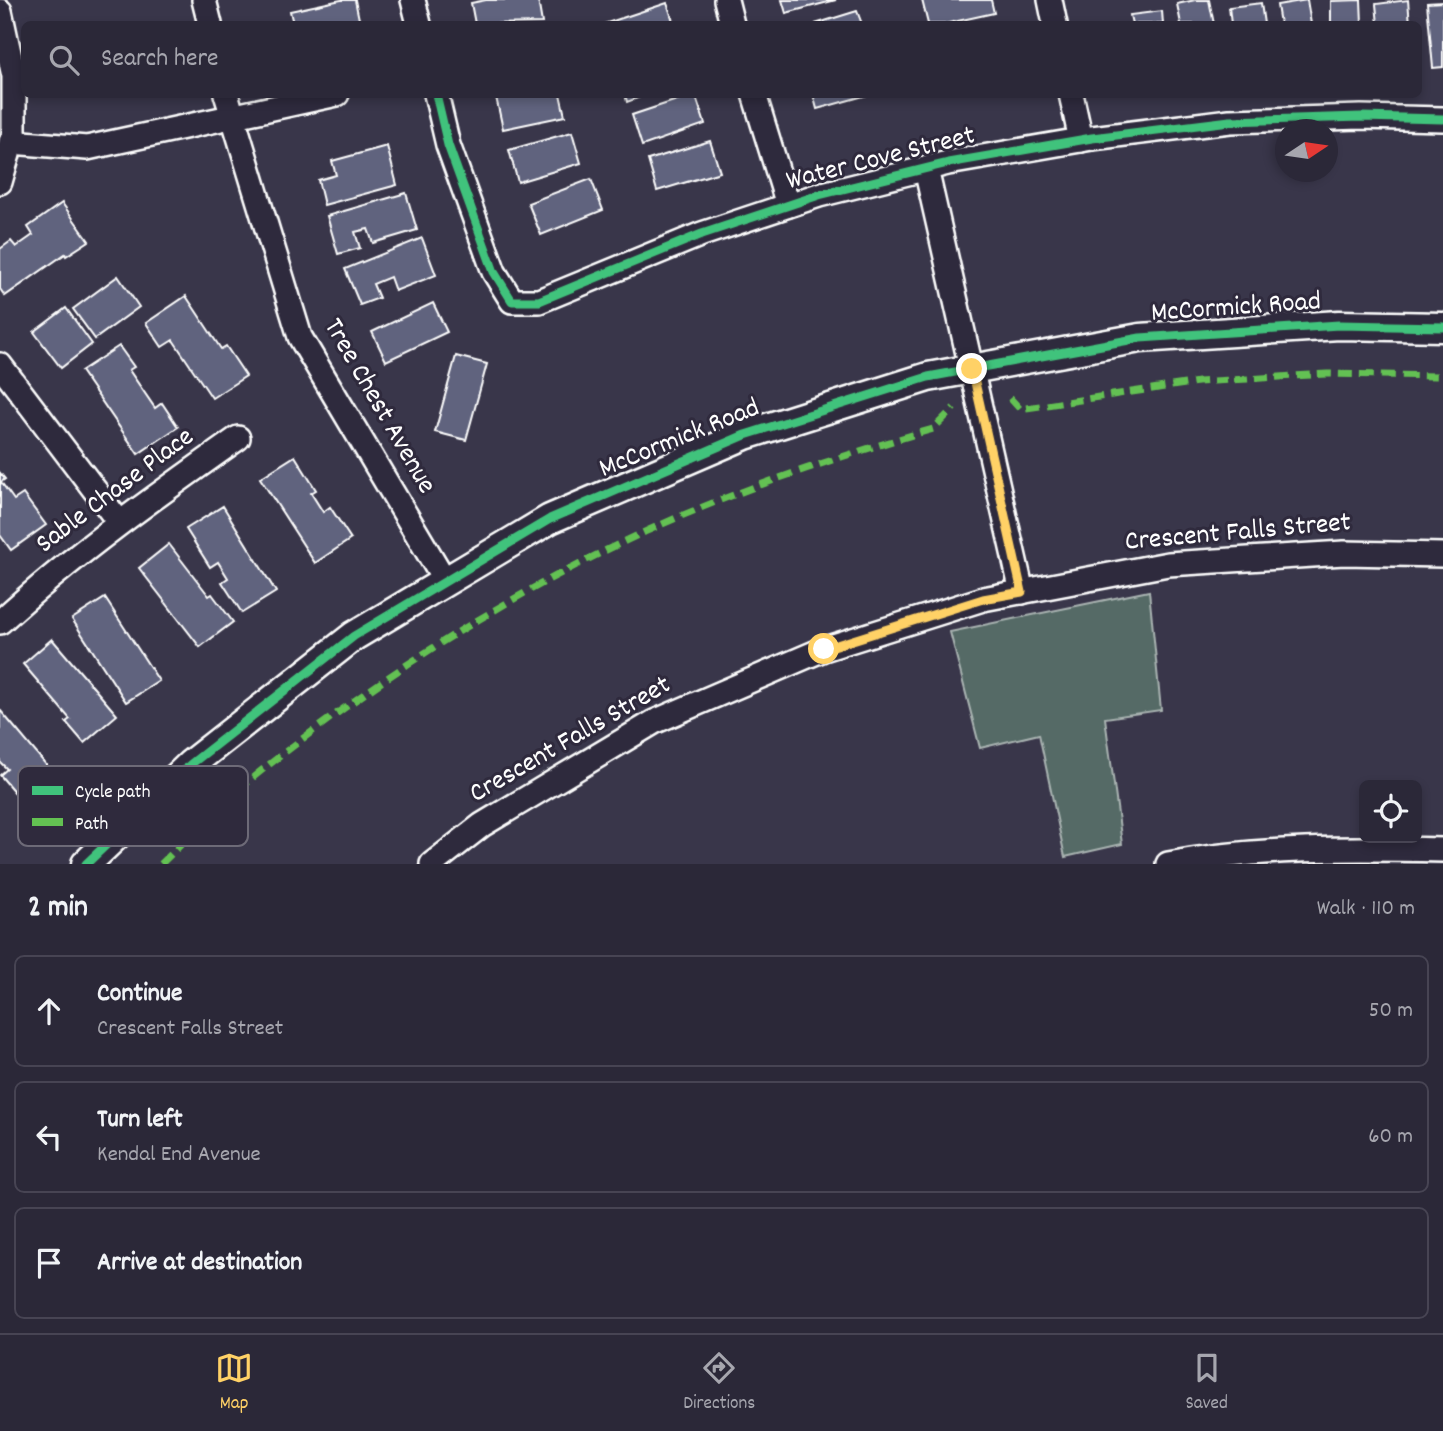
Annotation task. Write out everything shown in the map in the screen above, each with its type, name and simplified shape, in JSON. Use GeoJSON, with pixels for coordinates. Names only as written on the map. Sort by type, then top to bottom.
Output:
{"type":"FeatureCollection","features":[{"type":"Feature","properties":{"kind":"street"},"geometry":{"type":"LineString","coordinates":[[204,0],[209,21]]}},
{"type":"Feature","properties":{"kind":"street"},"geometry":{"type":"LineString","coordinates":[[413,0],[418,21]]}},
{"type":"Feature","properties":{"kind":"street"},"geometry":{"type":"LineString","coordinates":[[726,0],[731,21]]}},
{"type":"Feature","properties":{"kind":"street"},"geometry":{"type":"LineString","coordinates":[[1050,0],[1054,21]]}},
{"type":"Feature","properties":{"kind":"street"},"geometry":{"type":"LineString","coordinates":[[0,11],[15,76],[14,133],[0,182]]}},
{"type":"Feature","properties":{"kind":"street","name":"Tree Chest Avenue"},"geometry":{"type":"LineString","coordinates":[[227,98],[300,337],[445,581]]}},
{"type":"Feature","properties":{"kind":"street"},"geometry":{"type":"LineString","coordinates":[[11,142],[87,148],[319,98]]}},
{"type":"Feature","properties":{"kind":"street","name":"Water Cove Street"},"geometry":{"type":"LineString","coordinates":[[437,98],[448,145],[494,272],[512,301],[539,301],[702,234],[819,195],[926,169],[1081,140],[1230,121],[1361,117],[1443,119]]}},
{"type":"Feature","properties":{"kind":"street"},"geometry":{"type":"LineString","coordinates":[[755,98],[788,205]]}},
{"type":"Feature","properties":{"kind":"street"},"geometry":{"type":"LineString","coordinates":[[1072,98],[1081,140]]}},
{"type":"Feature","properties":{"kind":"street"},"geometry":{"type":"LineString","coordinates":[[926,169],[1022,592]]}},
{"type":"Feature","properties":{"kind":"street","name":"McCormick Road"},"geometry":{"type":"LineString","coordinates":[[189,766],[354,636],[445,581],[550,519],[745,435],[928,377],[1140,338],[1339,325],[1443,327]]}},
{"type":"Feature","properties":{"kind":"street"},"geometry":{"type":"LineString","coordinates":[[0,365],[119,522]]}},
{"type":"Feature","properties":{"kind":"street","name":"Sable Chase Place"},"geometry":{"type":"LineString","coordinates":[[0,622],[119,522],[238,439]]}},
{"type":"Feature","properties":{"kind":"street","name":"Crescent Falls Street"},"geometry":{"type":"LineString","coordinates":[[432,864],[482,825],[654,722],[824,649],[983,599],[1168,564],[1344,553],[1443,555]]}},
{"type":"Feature","properties":{"kind":"street","name":"McCormick Road"},"geometry":{"type":"LineString","coordinates":[[86,864],[105,846]]}},
{"type":"Feature","properties":{"kind":"street"},"geometry":{"type":"LineString","coordinates":[[1168,864],[1205,857],[1351,848],[1443,850]]}},
{"type":"Feature","properties":{"kind":"green space"},"geometry":{"type":"Polygon","coordinates":[[[1149,591],[1161,710],[1105,718],[1122,844],[1065,857],[1039,734],[980,748],[950,632],[1149,591]]]}},
{"type":"Feature","properties":{"kind":"building"},"geometry":{"type":"Polygon","coordinates":[[[341,0],[355,0],[359,21],[292,21],[290,11],[341,0]]]}},
{"type":"Feature","properties":{"kind":"building"},"geometry":{"type":"Polygon","coordinates":[[[486,0],[538,0],[542,21],[474,21],[471,3],[486,0]]]}},
{"type":"Feature","properties":{"kind":"building"},"geometry":{"type":"Polygon","coordinates":[[[782,0],[836,0],[786,13],[782,0]]]}},
{"type":"Feature","properties":{"kind":"building"},"geometry":{"type":"Polygon","coordinates":[[[922,0],[991,0],[994,13],[958,21],[927,21],[922,0]]]}},
{"type":"Feature","properties":{"kind":"building"},"geometry":{"type":"Polygon","coordinates":[[[1209,0],[1213,21],[1180,21],[1177,4],[1209,0]]]}},
{"type":"Feature","properties":{"kind":"building"},"geometry":{"type":"Polygon","coordinates":[[[1307,0],[1310,21],[1280,21],[1277,5],[1307,0]]]}},
{"type":"Feature","properties":{"kind":"building"},"geometry":{"type":"Polygon","coordinates":[[[1361,0],[1362,21],[1331,21],[1331,1],[1361,0]]]}},
{"type":"Feature","properties":{"kind":"building"},"geometry":{"type":"Polygon","coordinates":[[[1408,0],[1410,21],[1378,21],[1376,4],[1408,0]]]}},
{"type":"Feature","properties":{"kind":"building"},"geometry":{"type":"Polygon","coordinates":[[[1443,2],[1443,67],[1433,68],[1427,3],[1443,2]]]}},
{"type":"Feature","properties":{"kind":"building"},"geometry":{"type":"Polygon","coordinates":[[[667,3],[673,21],[613,21],[667,3]]]}},
{"type":"Feature","properties":{"kind":"building"},"geometry":{"type":"Polygon","coordinates":[[[1261,3],[1264,21],[1231,21],[1229,7],[1261,3]]]}},
{"type":"Feature","properties":{"kind":"building"},"geometry":{"type":"Polygon","coordinates":[[[857,11],[861,21],[825,21],[857,11]]]}},
{"type":"Feature","properties":{"kind":"building"},"geometry":{"type":"Polygon","coordinates":[[[1162,11],[1163,21],[1131,21],[1130,15],[1162,11]]]}},
{"type":"Feature","properties":{"kind":"building"},"geometry":{"type":"Polygon","coordinates":[[[496,98],[561,98],[565,116],[503,129],[496,98]]]}},
{"type":"Feature","properties":{"kind":"building"},"geometry":{"type":"Polygon","coordinates":[[[683,98],[696,98],[705,124],[642,146],[632,115],[683,98]]]}},
{"type":"Feature","properties":{"kind":"building"},"geometry":{"type":"Polygon","coordinates":[[[814,98],[857,98],[817,109],[814,98]]]}},
{"type":"Feature","properties":{"kind":"building"},"geometry":{"type":"Polygon","coordinates":[[[572,132],[581,163],[518,182],[509,150],[572,132]]]}},
{"type":"Feature","properties":{"kind":"building"},"geometry":{"type":"Polygon","coordinates":[[[710,141],[720,172],[657,191],[648,160],[710,141]]]}},
{"type":"Feature","properties":{"kind":"building"},"geometry":{"type":"Polygon","coordinates":[[[387,146],[397,185],[324,205],[318,180],[336,175],[332,161],[387,146]]]}},
{"type":"Feature","properties":{"kind":"building"},"geometry":{"type":"Polygon","coordinates":[[[591,179],[603,210],[541,235],[528,203],[591,179]]]}},
{"type":"Feature","properties":{"kind":"building"},"geometry":{"type":"Polygon","coordinates":[[[406,193],[417,230],[373,243],[368,229],[355,232],[360,248],[338,254],[327,216],[406,193]]]}},
{"type":"Feature","properties":{"kind":"building"},"geometry":{"type":"Polygon","coordinates":[[[62,203],[89,241],[66,256],[65,254],[5,296],[0,289],[0,249],[11,241],[16,247],[33,235],[28,227],[62,203]]]}},
{"type":"Feature","properties":{"kind":"building"},"geometry":{"type":"Polygon","coordinates":[[[422,238],[436,275],[395,291],[390,277],[373,284],[379,298],[360,305],[345,269],[422,238]]]}},
{"type":"Feature","properties":{"kind":"building"},"geometry":{"type":"Polygon","coordinates":[[[118,276],[139,307],[95,339],[73,309],[118,276]]]}},
{"type":"Feature","properties":{"kind":"building"},"geometry":{"type":"Polygon","coordinates":[[[186,296],[221,349],[226,346],[246,376],[212,398],[173,340],[162,347],[146,323],[186,296]]]}},
{"type":"Feature","properties":{"kind":"building"},"geometry":{"type":"Polygon","coordinates":[[[433,303],[447,332],[386,361],[372,332],[433,303]]]}},
{"type":"Feature","properties":{"kind":"building"},"geometry":{"type":"Polygon","coordinates":[[[66,308],[92,344],[61,368],[34,332],[66,308]]]}},
{"type":"Feature","properties":{"kind":"building"},"geometry":{"type":"Polygon","coordinates":[[[119,346],[134,367],[129,370],[155,408],[162,403],[178,427],[138,454],[81,371],[119,346]]]}},
{"type":"Feature","properties":{"kind":"building"},"geometry":{"type":"Polygon","coordinates":[[[456,356],[487,364],[466,440],[435,432],[456,356]]]}},
{"type":"Feature","properties":{"kind":"building"},"geometry":{"type":"Polygon","coordinates":[[[295,456],[316,490],[311,493],[323,512],[330,507],[351,539],[315,563],[260,478],[295,456]]]}},
{"type":"Feature","properties":{"kind":"building"},"geometry":{"type":"Polygon","coordinates":[[[0,473],[5,479],[1,482],[14,500],[23,494],[46,525],[11,550],[0,535],[0,473]]]}},
{"type":"Feature","properties":{"kind":"building"},"geometry":{"type":"Polygon","coordinates":[[[223,506],[276,592],[242,613],[222,582],[228,578],[218,562],[210,567],[186,529],[223,506]]]}},
{"type":"Feature","properties":{"kind":"building"},"geometry":{"type":"Polygon","coordinates":[[[169,544],[233,622],[200,647],[139,568],[169,544]]]}},
{"type":"Feature","properties":{"kind":"building"},"geometry":{"type":"Polygon","coordinates":[[[105,598],[159,681],[126,702],[72,619],[105,598]]]}},
{"type":"Feature","properties":{"kind":"building"},"geometry":{"type":"Polygon","coordinates":[[[52,639],[117,715],[84,743],[66,722],[70,719],[23,664],[52,639]]]}},
{"type":"Feature","properties":{"kind":"building"},"geometry":{"type":"Polygon","coordinates":[[[0,710],[47,766],[18,766],[18,796],[0,775],[7,769],[0,762],[0,710]]]}},
{"type":"Feature","properties":{"kind":"marked path"},"geometry":{"type":"LineString","coordinates":[[1010,398],[1020,409],[1198,382],[1327,374],[1443,376]]}},
{"type":"Feature","properties":{"kind":"marked path"},"geometry":{"type":"LineString","coordinates":[[248,782],[356,699],[403,667],[548,580],[649,530],[718,501],[789,475],[933,429],[954,408]]}},
{"type":"Feature","properties":{"kind":"marked path"},"geometry":{"type":"LineString","coordinates":[[161,864],[179,846]]}},
{"type":"Feature","properties":{"kind":"cycle path"},"geometry":{"type":"LineString","coordinates":[[437,98],[448,145],[494,272],[512,301],[539,301],[702,234],[819,195],[948,163],[1092,138],[1230,121],[1361,117],[1443,119]]}},
{"type":"Feature","properties":{"kind":"cycle path"},"geometry":{"type":"LineString","coordinates":[[189,766],[354,636],[550,519],[745,435],[928,377],[1140,338],[1339,325],[1443,327]]}},
{"type":"Feature","properties":{"kind":"cycle path"},"geometry":{"type":"LineString","coordinates":[[86,864],[105,846]]}},
{"type":"Feature","properties":{"kind":"route"},"geometry":{"type":"LineString","coordinates":[[824,649],[983,599],[1022,592],[972,369]]}}]}
